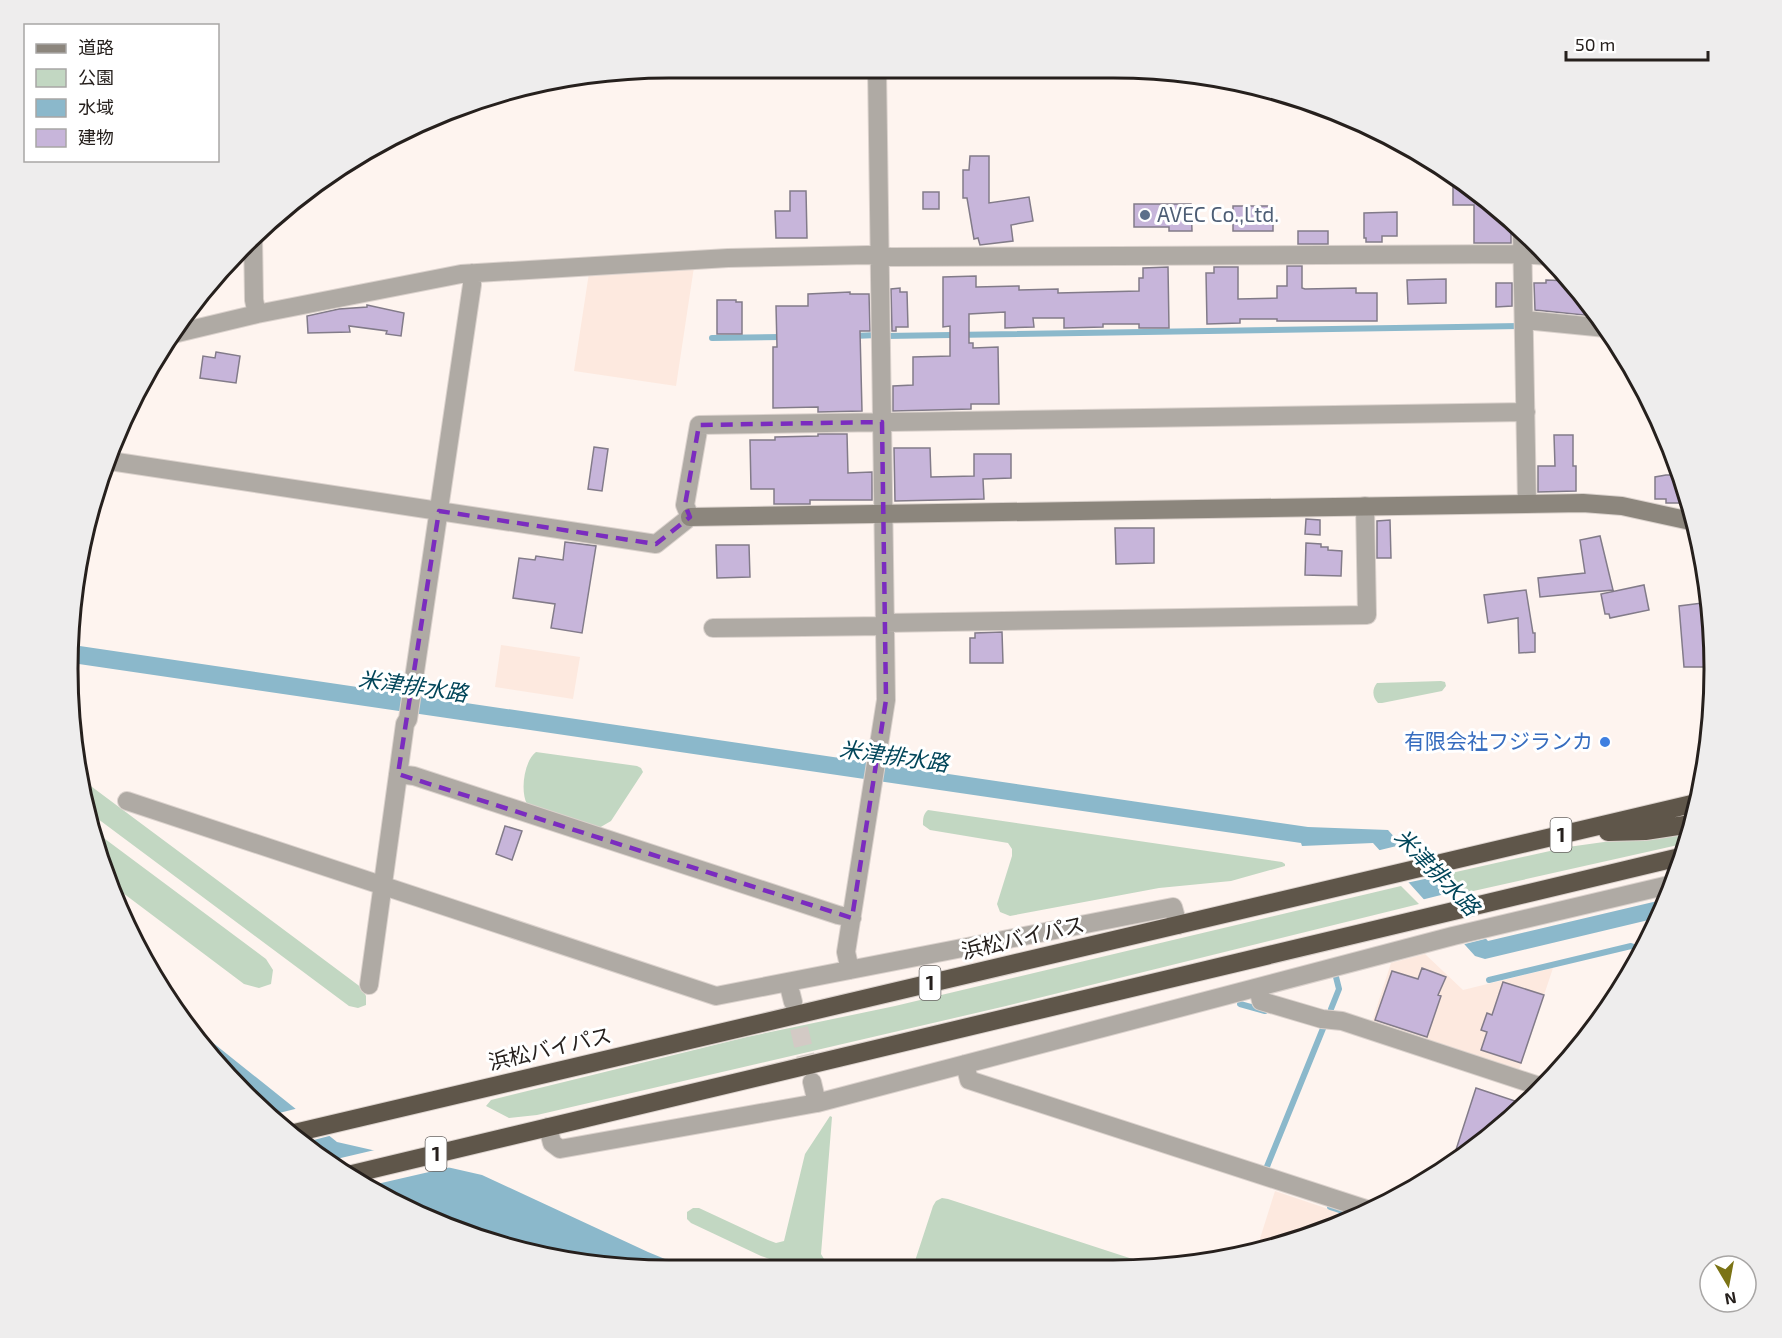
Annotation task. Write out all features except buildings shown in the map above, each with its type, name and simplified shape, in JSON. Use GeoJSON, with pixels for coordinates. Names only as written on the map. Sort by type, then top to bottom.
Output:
{"type":"FeatureCollection","features":[{"type":"Feature","properties":{"kind":"highway","name":"浜松バイパス"},"geometry":{"type":"LineString","coordinates":[[301,1131],[1688,805]]}},
{"type":"Feature","properties":{"kind":"highway"},"geometry":{"type":"LineString","coordinates":[[1573,832],[1645,831],[1683,825]]}},
{"type":"Feature","properties":{"kind":"highway","name":"1"},"geometry":{"type":"LineString","coordinates":[[360,1172],[1673,859]]}},
{"type":"Feature","properties":{"kind":"street"},"geometry":{"type":"LineString","coordinates":[[850,970],[846,952],[886,700],[877,78]]}},
{"type":"Feature","properties":{"kind":"street"},"geometry":{"type":"LineString","coordinates":[[1522,243],[1527,504]]}},
{"type":"Feature","properties":{"kind":"street"},"geometry":{"type":"LineString","coordinates":[[253,249],[254,300],[257,314]]}},
{"type":"Feature","properties":{"kind":"street"},"geometry":{"type":"LineString","coordinates":[[185,330],[257,314],[471,273],[728,258],[1535,255]]}},
{"type":"Feature","properties":{"kind":"street"},"geometry":{"type":"LineString","coordinates":[[369,985],[405,724],[408,719],[413,688],[472,285],[471,273]]}},
{"type":"Feature","properties":{"kind":"street"},"geometry":{"type":"LineString","coordinates":[[1525,321],[1594,327]]}},
{"type":"Feature","properties":{"kind":"street"},"geometry":{"type":"LineString","coordinates":[[690,517],[685,505],[699,425],[1526,412]]}},
{"type":"Feature","properties":{"kind":"street"},"geometry":{"type":"LineString","coordinates":[[116,462],[656,543],[690,517],[1602,504],[1641,509],[1685,520]]}},
{"type":"Feature","properties":{"kind":"street"},"geometry":{"type":"LineString","coordinates":[[713,628],[1366,615],[1365,506]]}},
{"type":"Feature","properties":{"kind":"street"},"geometry":{"type":"LineString","coordinates":[[398,774],[414,776],[852,918]]}},
{"type":"Feature","properties":{"kind":"street"},"geometry":{"type":"LineString","coordinates":[[127,801],[716,996],[1173,907],[1178,925]]}},
{"type":"Feature","properties":{"kind":"street"},"geometry":{"type":"LineString","coordinates":[[548,1127],[552,1143],[560,1149],[817,1103],[1453,936],[1662,887]]}},
{"type":"Feature","properties":{"kind":"street"},"geometry":{"type":"LineString","coordinates":[[788,982],[793,1002]]}},
{"type":"Feature","properties":{"kind":"street"},"geometry":{"type":"LineString","coordinates":[[1258,988],[1261,1001],[1322,1019],[1342,1021],[1534,1084]]}},
{"type":"Feature","properties":{"kind":"street"},"geometry":{"type":"LineString","coordinates":[[965,1064],[969,1080],[1358,1206]]}},
{"type":"Feature","properties":{"kind":"street"},"geometry":{"type":"LineString","coordinates":[[812,1082],[817,1103]]}},
{"type":"Feature","properties":{"kind":"highlighted area"},"geometry":{"type":"Polygon","coordinates":[[[882,422],[886,700],[852,918],[398,774],[439,511],[656,544],[690,517],[685,505],[699,425],[882,422]]]}},
{"type":"Feature","properties":{"kind":"shaded area"},"geometry":{"type":"Polygon","coordinates":[[[694,267],[676,386],[574,371],[589,273],[694,267]]]}},
{"type":"Feature","properties":{"kind":"shaded area"},"geometry":{"type":"Polygon","coordinates":[[[501,645],[580,657],[573,699],[495,687],[501,645]]]}},
{"type":"Feature","properties":{"kind":"shaded area"},"geometry":{"type":"Polygon","coordinates":[[[1425,954],[1463,990],[1553,968],[1519,1070],[1372,1022],[1391,963],[1425,954]]]}},
{"type":"Feature","properties":{"kind":"shaded area"},"geometry":{"type":"Polygon","coordinates":[[[1275,1191],[1342,1214],[1303,1229],[1259,1242],[1275,1191]]]}},
{"type":"Feature","properties":{"kind":"green space"},"geometry":{"type":"Polygon","coordinates":[[[1445,682],[1446,686],[1442,691],[1382,703],[1376,701],[1373,693],[1377,683],[1445,682]]]}},
{"type":"Feature","properties":{"kind":"green space"},"geometry":{"type":"Polygon","coordinates":[[[536,752],[637,766],[643,772],[611,821],[599,828],[527,804],[524,776],[536,752]]]}},
{"type":"Feature","properties":{"kind":"green space"},"geometry":{"type":"Polygon","coordinates":[[[89,785],[362,988],[366,996],[366,1005],[358,1008],[349,1006],[97,818],[89,785]]]}},
{"type":"Feature","properties":{"kind":"green space"},"geometry":{"type":"Polygon","coordinates":[[[928,810],[1282,862],[1285,866],[1231,881],[1159,888],[1010,916],[1000,912],[997,904],[1012,856],[1012,849],[1008,843],[930,830],[923,825],[924,815],[928,810]]]}},
{"type":"Feature","properties":{"kind":"green space"},"geometry":{"type":"Polygon","coordinates":[[[1681,831],[1677,845],[1451,896],[1438,876],[1568,847],[1681,831]]]}},
{"type":"Feature","properties":{"kind":"green space"},"geometry":{"type":"Polygon","coordinates":[[[102,837],[266,959],[273,970],[271,984],[259,988],[244,984],[122,892],[102,837]]]}},
{"type":"Feature","properties":{"kind":"green space"},"geometry":{"type":"Polygon","coordinates":[[[1401,886],[1419,904],[1006,1006],[537,1115],[509,1118],[486,1106],[491,1100],[747,1037],[895,1006],[1401,886]]]}},
{"type":"Feature","properties":{"kind":"green space"},"geometry":{"type":"Polygon","coordinates":[[[830,1116],[832,1117],[821,1254],[826,1260],[772,1260],[691,1223],[687,1219],[687,1212],[693,1208],[699,1208],[768,1240],[776,1243],[784,1241],[805,1154],[830,1116]]]}},
{"type":"Feature","properties":{"kind":"green space"},"geometry":{"type":"Polygon","coordinates":[[[942,1198],[948,1199],[1134,1259],[915,1260],[936,1201],[942,1198]]]}},
{"type":"Feature","properties":{"kind":"water"},"geometry":{"type":"Polygon","coordinates":[[[79,646],[1308,827],[1388,830],[1488,941],[1656,901],[1647,920],[1485,959],[1475,956],[1373,843],[1302,846],[1301,843],[78,664],[79,646]]]}},
{"type":"Feature","properties":{"kind":"water"},"geometry":{"type":"Polygon","coordinates":[[[208,1039],[337,1142],[482,1175],[667,1260],[630,1259],[554,1249],[479,1229],[408,1199],[373,1181],[309,1138],[251,1087],[208,1039]]]}},
{"type":"Feature","properties":{"kind":"pier"},"geometry":{"type":"Polygon","coordinates":[[[1405,844],[1434,877],[1406,883],[1376,851],[1405,844]]]}},
{"type":"Feature","properties":{"kind":"pier"},"geometry":{"type":"Polygon","coordinates":[[[1449,893],[1489,938],[1461,945],[1421,900],[1449,893]]]}},
{"type":"Feature","properties":{"kind":"pier"},"geometry":{"type":"Polygon","coordinates":[[[299,1108],[333,1135],[312,1140],[279,1113],[299,1108]]]}},
{"type":"Feature","properties":{"kind":"pier"},"geometry":{"type":"Polygon","coordinates":[[[379,1149],[455,1166],[378,1184],[339,1158],[379,1149]]]}},
{"type":"Feature","properties":{"kind":"waterway"},"geometry":{"type":"LineString","coordinates":[[885,336],[1520,326]]}},
{"type":"Feature","properties":{"kind":"waterway"},"geometry":{"type":"LineString","coordinates":[[854,336],[877,335]]}},
{"type":"Feature","properties":{"kind":"waterway"},"geometry":{"type":"LineString","coordinates":[[712,338],[783,337]]}},
{"type":"Feature","properties":{"kind":"waterway"},"geometry":{"type":"LineString","coordinates":[[1489,980],[1634,947]]}},
{"type":"Feature","properties":{"kind":"waterway"},"geometry":{"type":"LineString","coordinates":[[1331,1009],[1339,989],[1336,977]]}},
{"type":"Feature","properties":{"kind":"waterway"},"geometry":{"type":"LineString","coordinates":[[1240,1004],[1265,1011]]}},
{"type":"Feature","properties":{"kind":"waterway"},"geometry":{"type":"LineString","coordinates":[[1266,1169],[1324,1026]]}},
{"type":"Feature","properties":{"kind":"waterway"},"geometry":{"type":"LineString","coordinates":[[1330,1207],[1346,1212]]}},
{"type":"Feature","properties":{"kind":"tunnel"},"geometry":{"type":"LineString","coordinates":[[793,1002],[811,1080]]}},
{"type":"Feature","properties":{"kind":"place","name":"AVEC Co.,Ltd."},"geometry":{"type":"Point","coordinates":[1145,215]}},
{"type":"Feature","properties":{"kind":"place","name":"有限会社フジランカ"},"geometry":{"type":"Point","coordinates":[1605,742]}},
{"type":"Feature","properties":{"kind":"water label","name":"米津排水路"},"geometry":{"type":"Point","coordinates":[413,686]}},
{"type":"Feature","properties":{"kind":"water label","name":"米津排水路"},"geometry":{"type":"Point","coordinates":[894,756]}},
{"type":"Feature","properties":{"kind":"water label","name":"米津排水路"},"geometry":{"type":"Point","coordinates":[1437,872]}}]}
